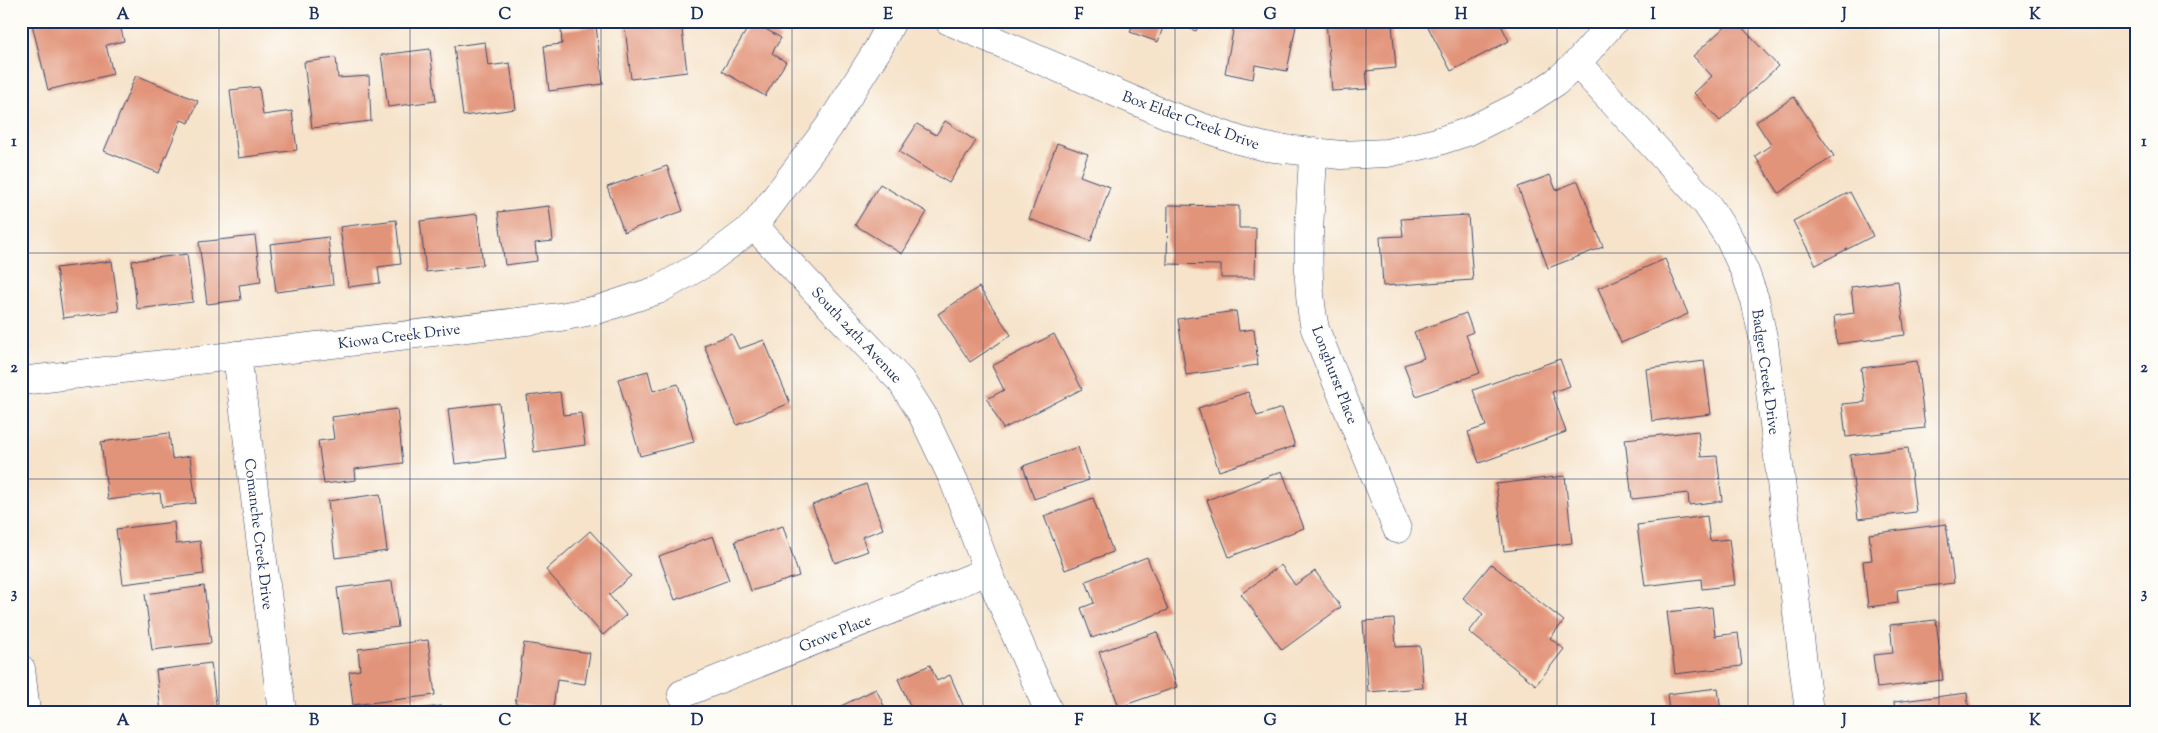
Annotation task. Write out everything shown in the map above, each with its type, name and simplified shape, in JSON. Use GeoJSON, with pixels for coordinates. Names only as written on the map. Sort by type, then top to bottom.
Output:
{"type":"FeatureCollection","features":[{"type":"Feature","properties":{"kind":"street"},"geometry":{"type":"LineString","coordinates":[[754,226],[828,128],[878,49],[892,21]]}},
{"type":"Feature","properties":{"kind":"street","name":"Box Elder Creek Drive"},"geometry":{"type":"LineString","coordinates":[[949,21],[1168,115],[1238,140],[1266,147],[1341,155],[1387,153],[1433,144],[1467,132],[1519,106],[1556,82],[1577,63],[1614,21]]}},
{"type":"Feature","properties":{"kind":"street","name":"Badger Creek Drive"},"geometry":{"type":"LineString","coordinates":[[1577,63],[1706,203],[1729,238],[1755,300],[1764,342],[1809,712]]}},
{"type":"Feature","properties":{"kind":"street","name":"Longhurst Place"},"geometry":{"type":"LineString","coordinates":[[1313,153],[1309,257],[1311,311],[1315,329],[1397,529]]}},
{"type":"Feature","properties":{"kind":"street","name":"Kiowa Creek Drive"},"geometry":{"type":"LineString","coordinates":[[21,381],[550,318],[597,310],[658,290],[706,263],[754,226]]}},
{"type":"Feature","properties":{"kind":"street","name":"South 24th Avenue"},"geometry":{"type":"LineString","coordinates":[[754,226],[901,381],[938,445],[954,481],[988,571],[1049,712]]}},
{"type":"Feature","properties":{"kind":"street","name":"Comanche Creek Drive"},"geometry":{"type":"LineString","coordinates":[[237,355],[282,712]]}},
{"type":"Feature","properties":{"kind":"street","name":"Grove Place"},"geometry":{"type":"LineString","coordinates":[[682,694],[988,571]]}},
{"type":"Feature","properties":{"kind":"street"},"geometry":{"type":"LineString","coordinates":[[21,669],[26,712]]}},
{"type":"Feature","properties":{"kind":"building"},"geometry":{"type":"Polygon","coordinates":[[[44,21],[119,21],[124,41],[106,45],[113,74],[48,90],[32,24],[44,21]]]}},
{"type":"Feature","properties":{"kind":"building"},"geometry":{"type":"Polygon","coordinates":[[[681,21],[687,72],[631,79],[625,27],[681,21]]]}},
{"type":"Feature","properties":{"kind":"building"},"geometry":{"type":"Polygon","coordinates":[[[752,21],[781,38],[772,53],[786,62],[765,96],[722,71],[752,21]]]}},
{"type":"Feature","properties":{"kind":"building"},"geometry":{"type":"Polygon","coordinates":[[[1134,21],[1165,21],[1158,42],[1130,32],[1134,21]]]}},
{"type":"Feature","properties":{"kind":"building"},"geometry":{"type":"Polygon","coordinates":[[[1169,21],[1200,21],[1196,31],[1169,21]]]}},
{"type":"Feature","properties":{"kind":"building"},"geometry":{"type":"Polygon","coordinates":[[[1235,21],[1297,21],[1287,71],[1255,65],[1253,79],[1225,73],[1235,21]]]}},
{"type":"Feature","properties":{"kind":"building"},"geometry":{"type":"Polygon","coordinates":[[[1326,21],[1376,21],[1376,25],[1392,24],[1396,68],[1366,71],[1368,89],[1332,91],[1326,21]]]}},
{"type":"Feature","properties":{"kind":"building"},"geometry":{"type":"Polygon","coordinates":[[[1428,21],[1499,21],[1509,41],[1451,71],[1426,23],[1428,21]]]}},
{"type":"Feature","properties":{"kind":"building"},"geometry":{"type":"Polygon","coordinates":[[[1731,21],[1736,21],[1778,66],[1720,121],[1694,93],[1712,76],[1693,56],[1731,21]]]}},
{"type":"Feature","properties":{"kind":"building"},"geometry":{"type":"Polygon","coordinates":[[[596,26],[603,84],[549,91],[544,46],[562,44],[561,30],[596,26]]]}},
{"type":"Feature","properties":{"kind":"building"},"geometry":{"type":"Polygon","coordinates":[[[485,42],[488,66],[510,63],[516,109],[463,116],[454,46],[485,42]]]}},
{"type":"Feature","properties":{"kind":"building"},"geometry":{"type":"Polygon","coordinates":[[[430,49],[436,101],[388,107],[381,55],[430,49]]]}},
{"type":"Feature","properties":{"kind":"building"},"geometry":{"type":"Polygon","coordinates":[[[336,58],[338,78],[369,76],[371,121],[312,128],[304,62],[336,58]]]}},
{"type":"Feature","properties":{"kind":"building"},"geometry":{"type":"Polygon","coordinates":[[[136,75],[198,101],[189,123],[181,120],[159,173],[104,151],[136,75]]]}},
{"type":"Feature","properties":{"kind":"building"},"geometry":{"type":"Polygon","coordinates":[[[259,87],[263,115],[292,111],[297,150],[238,158],[230,90],[259,87]]]}},
{"type":"Feature","properties":{"kind":"building"},"geometry":{"type":"Polygon","coordinates":[[[1794,97],[1834,156],[1779,193],[1755,156],[1771,145],[1756,122],[1794,97]]]}},
{"type":"Feature","properties":{"kind":"building"},"geometry":{"type":"Polygon","coordinates":[[[945,121],[976,141],[949,183],[899,152],[917,124],[936,135],[945,121]]]}},
{"type":"Feature","properties":{"kind":"building"},"geometry":{"type":"Polygon","coordinates":[[[1057,143],[1088,154],[1080,176],[1110,187],[1091,241],[1029,219],[1057,143]]]}},
{"type":"Feature","properties":{"kind":"building"},"geometry":{"type":"Polygon","coordinates":[[[667,166],[683,211],[624,232],[607,187],[667,166]]]}},
{"type":"Feature","properties":{"kind":"building"},"geometry":{"type":"Polygon","coordinates":[[[1550,175],[1556,190],[1578,181],[1603,247],[1548,268],[1518,187],[1550,175]]]}},
{"type":"Feature","properties":{"kind":"building"},"geometry":{"type":"Polygon","coordinates":[[[880,184],[927,212],[902,254],[855,225],[880,184]]]}},
{"type":"Feature","properties":{"kind":"building"},"geometry":{"type":"Polygon","coordinates":[[[1850,192],[1873,236],[1816,265],[1793,221],[1850,192]]]}},
{"type":"Feature","properties":{"kind":"building"},"geometry":{"type":"Polygon","coordinates":[[[1168,205],[1239,206],[1239,228],[1256,228],[1255,278],[1221,278],[1221,265],[1167,264],[1168,205]]]}},
{"type":"Feature","properties":{"kind":"building"},"geometry":{"type":"Polygon","coordinates":[[[549,206],[553,241],[535,243],[537,261],[505,265],[498,212],[549,206]]]}},
{"type":"Feature","properties":{"kind":"building"},"geometry":{"type":"Polygon","coordinates":[[[477,214],[483,265],[426,272],[420,221],[477,214]]]}},
{"type":"Feature","properties":{"kind":"building"},"geometry":{"type":"Polygon","coordinates":[[[1468,215],[1473,280],[1383,286],[1380,237],[1403,236],[1401,219],[1468,215]]]}},
{"type":"Feature","properties":{"kind":"building"},"geometry":{"type":"Polygon","coordinates":[[[396,220],[401,264],[378,267],[380,283],[348,287],[340,227],[396,220]]]}},
{"type":"Feature","properties":{"kind":"building"},"geometry":{"type":"Polygon","coordinates":[[[255,236],[261,282],[239,285],[241,300],[207,304],[199,242],[255,236]]]}},
{"type":"Feature","properties":{"kind":"building"},"geometry":{"type":"Polygon","coordinates":[[[328,237],[333,285],[276,292],[270,244],[328,237]]]}},
{"type":"Feature","properties":{"kind":"building"},"geometry":{"type":"Polygon","coordinates":[[[187,254],[193,302],[137,309],[132,261],[187,254]]]}},
{"type":"Feature","properties":{"kind":"building"},"geometry":{"type":"Polygon","coordinates":[[[1665,259],[1688,314],[1621,343],[1598,288],[1665,259]]]}},
{"type":"Feature","properties":{"kind":"building"},"geometry":{"type":"Polygon","coordinates":[[[112,261],[119,311],[63,318],[56,268],[112,261]]]}},
{"type":"Feature","properties":{"kind":"building"},"geometry":{"type":"Polygon","coordinates":[[[1898,281],[1905,335],[1837,344],[1834,316],[1854,313],[1851,287],[1898,281]]]}},
{"type":"Feature","properties":{"kind":"building"},"geometry":{"type":"Polygon","coordinates":[[[979,287],[1011,335],[970,362],[938,314],[979,287]]]}},
{"type":"Feature","properties":{"kind":"building"},"geometry":{"type":"Polygon","coordinates":[[[1236,311],[1239,331],[1254,329],[1258,365],[1186,375],[1178,319],[1236,311]]]}},
{"type":"Feature","properties":{"kind":"building"},"geometry":{"type":"Polygon","coordinates":[[[1466,313],[1473,332],[1466,335],[1480,373],[1416,396],[1404,365],[1424,358],[1414,332],[1466,313]]]}},
{"type":"Feature","properties":{"kind":"building"},"geometry":{"type":"Polygon","coordinates":[[[732,334],[739,349],[764,340],[790,403],[737,425],[704,345],[732,334]]]}},
{"type":"Feature","properties":{"kind":"building"},"geometry":{"type":"Polygon","coordinates":[[[1054,334],[1082,389],[1003,429],[987,399],[1004,390],[992,366],[1054,334]]]}},
{"type":"Feature","properties":{"kind":"building"},"geometry":{"type":"Polygon","coordinates":[[[1560,359],[1570,386],[1552,392],[1566,432],[1479,463],[1468,432],[1486,426],[1473,390],[1560,359]]]}},
{"type":"Feature","properties":{"kind":"building"},"geometry":{"type":"Polygon","coordinates":[[[1704,361],[1711,414],[1652,421],[1646,369],[1704,361]]]}},
{"type":"Feature","properties":{"kind":"building"},"geometry":{"type":"Polygon","coordinates":[[[1917,361],[1925,428],[1846,437],[1842,404],[1865,402],[1861,368],[1917,361]]]}},
{"type":"Feature","properties":{"kind":"building"},"geometry":{"type":"Polygon","coordinates":[[[648,371],[653,391],[678,384],[694,442],[640,456],[618,379],[648,371]]]}},
{"type":"Feature","properties":{"kind":"building"},"geometry":{"type":"Polygon","coordinates":[[[560,392],[563,415],[581,413],[585,445],[534,452],[527,396],[560,392]]]}},
{"type":"Feature","properties":{"kind":"building"},"geometry":{"type":"Polygon","coordinates":[[[1248,392],[1257,416],[1282,408],[1295,446],[1219,471],[1198,408],[1248,392]]]}},
{"type":"Feature","properties":{"kind":"building"},"geometry":{"type":"Polygon","coordinates":[[[499,403],[506,458],[455,464],[448,409],[499,403]]]}},
{"type":"Feature","properties":{"kind":"building"},"geometry":{"type":"Polygon","coordinates":[[[397,409],[403,463],[355,469],[356,480],[324,484],[318,441],[334,439],[331,417],[397,409]]]}},
{"type":"Feature","properties":{"kind":"building"},"geometry":{"type":"Polygon","coordinates":[[[1698,431],[1701,457],[1717,456],[1722,501],[1689,505],[1688,493],[1632,499],[1625,439],[1698,431]]]}},
{"type":"Feature","properties":{"kind":"building"},"geometry":{"type":"Polygon","coordinates":[[[169,433],[172,459],[190,456],[196,503],[162,507],[160,493],[108,500],[101,442],[169,433]]]}},
{"type":"Feature","properties":{"kind":"building"},"geometry":{"type":"Polygon","coordinates":[[[1078,447],[1089,480],[1034,499],[1023,466],[1078,447]]]}},
{"type":"Feature","properties":{"kind":"building"},"geometry":{"type":"Polygon","coordinates":[[[1908,448],[1916,512],[1858,519],[1850,455],[1908,448]]]}},
{"type":"Feature","properties":{"kind":"building"},"geometry":{"type":"Polygon","coordinates":[[[1282,471],[1304,528],[1229,557],[1207,500],[1282,471]]]}},
{"type":"Feature","properties":{"kind":"building"},"geometry":{"type":"Polygon","coordinates":[[[1565,476],[1572,543],[1504,551],[1496,484],[1565,476]]]}},
{"type":"Feature","properties":{"kind":"building"},"geometry":{"type":"Polygon","coordinates":[[[866,484],[883,529],[862,537],[868,551],[835,563],[812,505],[866,484]]]}},
{"type":"Feature","properties":{"kind":"building"},"geometry":{"type":"Polygon","coordinates":[[[380,494],[387,551],[335,558],[328,501],[380,494]]]}},
{"type":"Feature","properties":{"kind":"building"},"geometry":{"type":"Polygon","coordinates":[[[1093,498],[1113,552],[1065,570],[1044,516],[1093,498]]]}},
{"type":"Feature","properties":{"kind":"building"},"geometry":{"type":"Polygon","coordinates":[[[1707,516],[1710,541],[1729,539],[1735,585],[1702,589],[1701,579],[1645,586],[1637,525],[1707,516]]]}},
{"type":"Feature","properties":{"kind":"building"},"geometry":{"type":"Polygon","coordinates":[[[174,522],[176,544],[200,541],[204,574],[123,584],[116,529],[174,522]]]}},
{"type":"Feature","properties":{"kind":"building"},"geometry":{"type":"Polygon","coordinates":[[[1946,524],[1954,583],[1897,590],[1898,603],[1868,607],[1863,561],[1872,560],[1869,534],[1946,524]]]}},
{"type":"Feature","properties":{"kind":"building"},"geometry":{"type":"Polygon","coordinates":[[[783,526],[799,576],[751,591],[735,541],[783,526]]]}},
{"type":"Feature","properties":{"kind":"building"},"geometry":{"type":"Polygon","coordinates":[[[590,531],[631,576],[609,595],[626,615],[603,635],[546,570],[590,531]]]}},
{"type":"Feature","properties":{"kind":"building"},"geometry":{"type":"Polygon","coordinates":[[[713,536],[729,580],[675,600],[659,556],[713,536]]]}},
{"type":"Feature","properties":{"kind":"building"},"geometry":{"type":"Polygon","coordinates":[[[1147,557],[1168,610],[1092,638],[1081,608],[1094,603],[1086,581],[1147,557]]]}},
{"type":"Feature","properties":{"kind":"building"},"geometry":{"type":"Polygon","coordinates":[[[1491,564],[1564,621],[1550,638],[1564,649],[1536,685],[1469,632],[1483,614],[1463,598],[1491,564]]]}},
{"type":"Feature","properties":{"kind":"building"},"geometry":{"type":"Polygon","coordinates":[[[1281,565],[1295,585],[1315,571],[1341,607],[1282,650],[1241,594],[1281,565]]]}},
{"type":"Feature","properties":{"kind":"building"},"geometry":{"type":"Polygon","coordinates":[[[392,581],[398,627],[343,634],[337,588],[392,581]]]}},
{"type":"Feature","properties":{"kind":"building"},"geometry":{"type":"Polygon","coordinates":[[[204,586],[211,643],[152,650],[145,594],[204,586]]]}},
{"type":"Feature","properties":{"kind":"building"},"geometry":{"type":"Polygon","coordinates":[[[1712,607],[1715,636],[1738,633],[1742,666],[1675,674],[1667,612],[1712,607]]]}},
{"type":"Feature","properties":{"kind":"building"},"geometry":{"type":"Polygon","coordinates":[[[1394,619],[1396,647],[1420,646],[1423,688],[1368,692],[1363,621],[1394,619]]]}},
{"type":"Feature","properties":{"kind":"building"},"geometry":{"type":"Polygon","coordinates":[[[1936,620],[1943,680],[1877,688],[1873,655],[1893,653],[1890,625],[1936,620]]]}},
{"type":"Feature","properties":{"kind":"building"},"geometry":{"type":"Polygon","coordinates":[[[1157,632],[1177,687],[1119,707],[1099,652],[1157,632]]]}},
{"type":"Feature","properties":{"kind":"building"},"geometry":{"type":"Polygon","coordinates":[[[428,640],[435,695],[353,705],[349,672],[360,670],[358,649],[428,640]]]}},
{"type":"Feature","properties":{"kind":"building"},"geometry":{"type":"Polygon","coordinates":[[[524,643],[590,653],[585,684],[557,680],[553,708],[515,703],[524,643]]]}},
{"type":"Feature","properties":{"kind":"building"},"geometry":{"type":"Polygon","coordinates":[[[211,663],[217,712],[161,712],[156,670],[211,663]]]}},
{"type":"Feature","properties":{"kind":"building"},"geometry":{"type":"Polygon","coordinates":[[[930,665],[937,681],[950,675],[966,712],[913,712],[898,679],[930,665]]]}},
{"type":"Feature","properties":{"kind":"building"},"geometry":{"type":"Polygon","coordinates":[[[1718,688],[1721,712],[1669,712],[1667,694],[1718,688]]]}},
{"type":"Feature","properties":{"kind":"building"},"geometry":{"type":"Polygon","coordinates":[[[876,689],[887,712],[843,712],[841,706],[876,689]]]}},
{"type":"Feature","properties":{"kind":"building"},"geometry":{"type":"Polygon","coordinates":[[[1967,693],[1969,712],[1895,712],[1894,702],[1967,693]]]}},
{"type":"Feature","properties":{"kind":"building"},"geometry":{"type":"Polygon","coordinates":[[[441,706],[442,712],[404,712],[404,711],[441,706]]]}}]}
